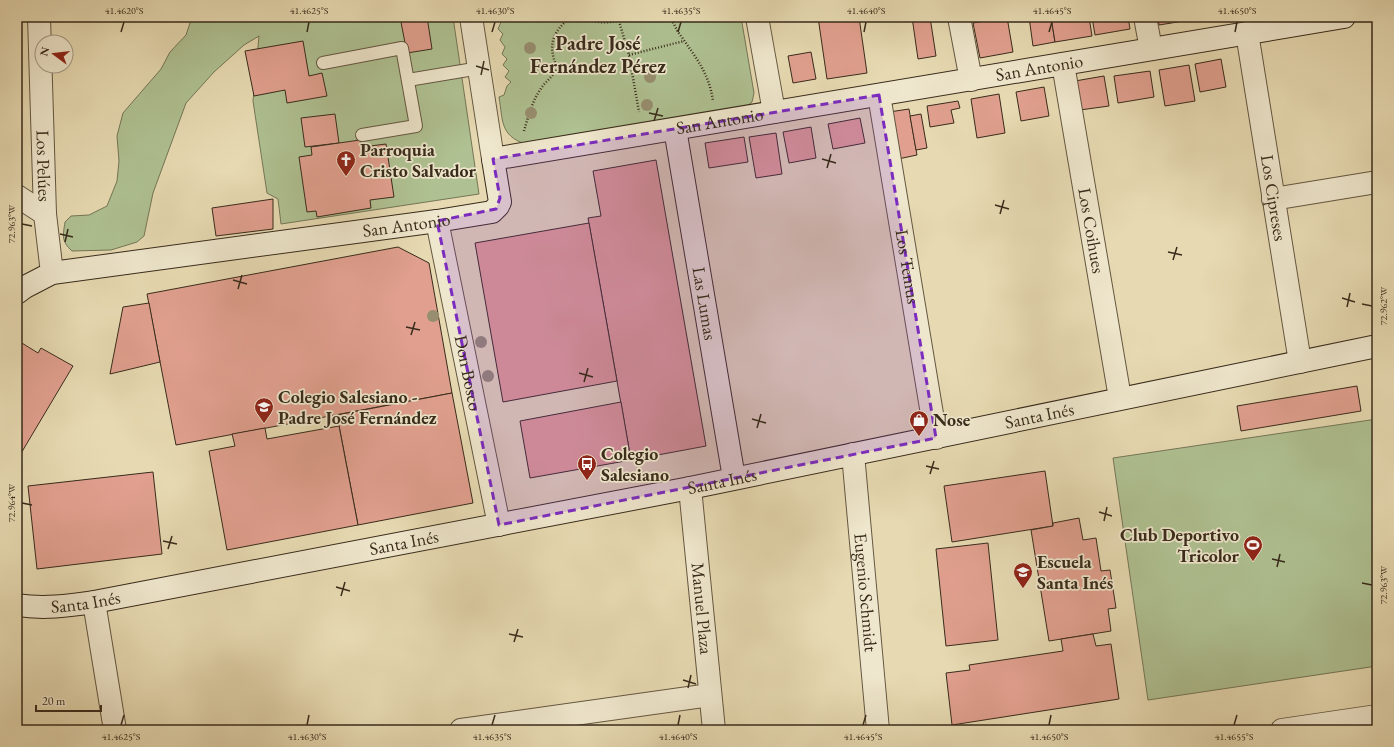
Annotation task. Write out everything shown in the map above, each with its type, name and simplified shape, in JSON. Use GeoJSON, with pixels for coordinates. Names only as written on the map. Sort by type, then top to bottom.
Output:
{"type":"FeatureCollection","features":[{"type":"Feature","properties":{"kind":"main road","name":"Los Pelúes"},"geometry":{"type":"LineString","coordinates":[[39,17],[45,214],[52,273]]}},
{"type":"Feature","properties":{"kind":"main road"},"geometry":{"type":"LineString","coordinates":[[471,17],[494,159]]}},
{"type":"Feature","properties":{"kind":"main road"},"geometry":{"type":"LineString","coordinates":[[757,17],[774,112]]}},
{"type":"Feature","properties":{"kind":"main road"},"geometry":{"type":"LineString","coordinates":[[959,17],[971,80]]}},
{"type":"Feature","properties":{"kind":"main road"},"geometry":{"type":"LineString","coordinates":[[1146,17],[1150,49]]}},
{"type":"Feature","properties":{"kind":"main road","name":"San Antonio"},"geometry":{"type":"LineString","coordinates":[[52,273],[437,221],[492,212],[498,206],[500,198],[494,159],[1337,18]]}},
{"type":"Feature","properties":{"kind":"main road","name":"Los Cipreses"},"geometry":{"type":"LineString","coordinates":[[1247,33],[1300,362]]}},
{"type":"Feature","properties":{"kind":"main road","name":"Los Coihues"},"geometry":{"type":"LineString","coordinates":[[1064,64],[1120,398]]}},
{"type":"Feature","properties":{"kind":"main road","name":"Los Temus"},"geometry":{"type":"LineString","coordinates":[[879,95],[936,438]]}},
{"type":"Feature","properties":{"kind":"main road","name":"Las Lumas"},"geometry":{"type":"LineString","coordinates":[[675,129],[734,478]]}},
{"type":"Feature","properties":{"kind":"main road"},"geometry":{"type":"LineString","coordinates":[[1273,199],[1377,182]]}},
{"type":"Feature","properties":{"kind":"main road"},"geometry":{"type":"LineString","coordinates":[[17,196],[45,214]]}},
{"type":"Feature","properties":{"kind":"main road","name":"Don Bosco"},"geometry":{"type":"LineString","coordinates":[[437,221],[499,525]]}},
{"type":"Feature","properties":{"kind":"main road"},"geometry":{"type":"LineString","coordinates":[[17,293],[25,287],[52,273]]}},
{"type":"Feature","properties":{"kind":"main road","name":"Santa Inés"},"geometry":{"type":"LineString","coordinates":[[17,605],[30,607],[57,607],[94,602],[499,525],[936,438],[1120,398],[1377,346]]}},
{"type":"Feature","properties":{"kind":"main road","name":"Eugenio Schmidt"},"geometry":{"type":"LineString","coordinates":[[853,454],[878,730]]}},
{"type":"Feature","properties":{"kind":"main road","name":"Manuel Plaza"},"geometry":{"type":"LineString","coordinates":[[690,488],[714,730]]}},
{"type":"Feature","properties":{"kind":"main road"},"geometry":{"type":"LineString","coordinates":[[94,602],[115,730]]}},
{"type":"Feature","properties":{"kind":"main road"},"geometry":{"type":"LineString","coordinates":[[461,730],[710,695]]}},
{"type":"Feature","properties":{"kind":"main road"},"geometry":{"type":"LineString","coordinates":[[1282,730],[1377,716]]}},
{"type":"Feature","properties":{"kind":"lane"},"geometry":{"type":"LineString","coordinates":[[322,63],[402,48],[416,126],[362,135]]}},
{"type":"Feature","properties":{"kind":"lane"},"geometry":{"type":"LineString","coordinates":[[408,80],[480,68]]}},
{"type":"Feature","properties":{"kind":"path"},"geometry":{"type":"LineString","coordinates":[[524,132],[530,110],[541,88],[554,74],[557,67],[553,58],[552,41],[562,24],[571,17]]}},
{"type":"Feature","properties":{"kind":"path"},"geometry":{"type":"LineString","coordinates":[[584,17],[597,22],[619,21],[628,17]]}},
{"type":"Feature","properties":{"kind":"path"},"geometry":{"type":"LineString","coordinates":[[670,17],[684,41],[701,65],[711,88],[714,101]]}},
{"type":"Feature","properties":{"kind":"path"},"geometry":{"type":"LineString","coordinates":[[619,21],[629,55],[639,113]]}},
{"type":"Feature","properties":{"kind":"path"},"geometry":{"type":"LineString","coordinates":[[629,55],[684,41]]}},
{"type":"Feature","properties":{"kind":"highlighted area"},"geometry":{"type":"Polygon","coordinates":[[[879,95],[936,438],[499,525],[437,221],[496,209],[500,198],[493,159],[879,95]]]}},
{"type":"Feature","properties":{"kind":"green space"},"geometry":{"type":"Polygon","coordinates":[[[192,17],[453,17],[479,194],[281,224],[278,199],[267,193],[253,101],[259,36],[244,45],[214,72],[186,103],[153,193],[144,236],[137,242],[111,250],[72,251],[64,241],[65,222],[71,216],[89,215],[107,206],[117,181],[119,161],[117,136],[123,113],[161,69],[170,52],[186,35],[192,17]]]}},
{"type":"Feature","properties":{"kind":"green space"},"geometry":{"type":"Polygon","coordinates":[[[497,17],[741,17],[754,93],[752,102],[746,107],[525,144],[507,132],[502,120],[499,97],[504,95],[507,86],[511,82],[505,77],[509,71],[503,65],[507,59],[502,54],[505,47],[500,40],[503,34],[498,29],[501,22],[497,17]]]}},
{"type":"Feature","properties":{"kind":"green space","name":"Club Deportivo Tricolor"},"geometry":{"type":"Polygon","coordinates":[[[1377,419],[1377,666],[1148,700],[1113,458],[1377,419]]]}},
{"type":"Feature","properties":{"kind":"building"},"geometry":{"type":"Polygon","coordinates":[[[271,17],[286,17],[271,20],[271,17]]]}},
{"type":"Feature","properties":{"kind":"building"},"geometry":{"type":"Polygon","coordinates":[[[400,17],[427,17],[432,49],[407,53],[400,17]]]}},
{"type":"Feature","properties":{"kind":"building"},"geometry":{"type":"Polygon","coordinates":[[[818,17],[859,17],[867,73],[827,79],[818,17]]]}},
{"type":"Feature","properties":{"kind":"building"},"geometry":{"type":"Polygon","coordinates":[[[912,17],[930,17],[936,56],[918,59],[912,17]]]}},
{"type":"Feature","properties":{"kind":"building"},"geometry":{"type":"Polygon","coordinates":[[[1007,17],[1013,52],[980,58],[973,23],[1007,17]]]}},
{"type":"Feature","properties":{"kind":"building"},"geometry":{"type":"Polygon","coordinates":[[[1029,17],[1051,17],[1055,42],[1033,46],[1029,17]]]}},
{"type":"Feature","properties":{"kind":"building"},"geometry":{"type":"Polygon","coordinates":[[[1051,17],[1089,17],[1092,36],[1055,42],[1051,17]]]}},
{"type":"Feature","properties":{"kind":"building"},"geometry":{"type":"Polygon","coordinates":[[[1092,17],[1128,17],[1130,29],[1095,35],[1092,17]]]}},
{"type":"Feature","properties":{"kind":"building"},"geometry":{"type":"Polygon","coordinates":[[[1158,17],[1189,17],[1190,20],[1159,25],[1158,17]]]}},
{"type":"Feature","properties":{"kind":"building"},"geometry":{"type":"Polygon","coordinates":[[[1196,17],[1210,17],[1197,19],[1196,17]]]}},
{"type":"Feature","properties":{"kind":"building"},"geometry":{"type":"Polygon","coordinates":[[[303,41],[309,76],[322,73],[327,96],[287,103],[285,90],[254,96],[245,51],[303,41]]]}},
{"type":"Feature","properties":{"kind":"building"},"geometry":{"type":"Polygon","coordinates":[[[811,52],[816,79],[793,83],[788,56],[811,52]]]}},
{"type":"Feature","properties":{"kind":"building"},"geometry":{"type":"Polygon","coordinates":[[[1221,59],[1226,87],[1200,92],[1195,64],[1221,59]]]}},
{"type":"Feature","properties":{"kind":"building"},"geometry":{"type":"Polygon","coordinates":[[[1189,65],[1195,101],[1165,106],[1159,70],[1189,65]]]}},
{"type":"Feature","properties":{"kind":"building"},"geometry":{"type":"Polygon","coordinates":[[[1150,71],[1154,97],[1118,103],[1114,76],[1150,71]]]}},
{"type":"Feature","properties":{"kind":"building"},"geometry":{"type":"Polygon","coordinates":[[[1104,76],[1109,106],[1080,110],[1075,81],[1104,76]]]}},
{"type":"Feature","properties":{"kind":"building"},"geometry":{"type":"Polygon","coordinates":[[[1044,87],[1049,116],[1021,121],[1016,92],[1044,87]]]}},
{"type":"Feature","properties":{"kind":"building"},"geometry":{"type":"Polygon","coordinates":[[[999,94],[1005,133],[977,138],[971,99],[999,94]]]}},
{"type":"Feature","properties":{"kind":"building"},"geometry":{"type":"Polygon","coordinates":[[[958,101],[960,108],[951,110],[954,123],[930,127],[927,106],[958,101]]]}},
{"type":"Feature","properties":{"kind":"building"},"geometry":{"type":"Polygon","coordinates":[[[909,109],[917,155],[898,159],[889,112],[909,109]]]}},
{"type":"Feature","properties":{"kind":"building"},"geometry":{"type":"Polygon","coordinates":[[[335,114],[339,143],[305,147],[301,118],[335,114]]]}},
{"type":"Feature","properties":{"kind":"building"},"geometry":{"type":"Polygon","coordinates":[[[921,114],[927,148],[916,150],[910,116],[921,114]]]}},
{"type":"Feature","properties":{"kind":"building"},"geometry":{"type":"Polygon","coordinates":[[[860,118],[865,143],[833,149],[828,124],[860,118]]]}},
{"type":"Feature","properties":{"kind":"building"},"geometry":{"type":"Polygon","coordinates":[[[811,127],[816,158],[789,163],[783,132],[811,127]]]}},
{"type":"Feature","properties":{"kind":"building"},"geometry":{"type":"Polygon","coordinates":[[[776,133],[782,174],[756,178],[749,137],[776,133]]]}},
{"type":"Feature","properties":{"kind":"building"},"geometry":{"type":"Polygon","coordinates":[[[744,137],[748,162],[709,168],[705,143],[744,137]]]}},
{"type":"Feature","properties":{"kind":"building","name":"Parroquia Cristo Salvador"},"geometry":{"type":"Polygon","coordinates":[[[360,140],[362,147],[386,144],[394,197],[370,200],[371,208],[317,217],[316,211],[307,212],[299,157],[312,155],[311,147],[360,140]]]}},
{"type":"Feature","properties":{"kind":"building"},"geometry":{"type":"Polygon","coordinates":[[[656,160],[706,446],[631,460],[588,218],[601,216],[593,171],[656,160]]]}},
{"type":"Feature","properties":{"kind":"building"},"geometry":{"type":"Polygon","coordinates":[[[273,199],[273,229],[216,236],[212,208],[273,199]]]}},
{"type":"Feature","properties":{"kind":"building"},"geometry":{"type":"Polygon","coordinates":[[[589,223],[617,381],[503,402],[475,243],[589,223]]]}},
{"type":"Feature","properties":{"kind":"building"},"geometry":{"type":"Polygon","coordinates":[[[398,247],[429,263],[452,393],[176,445],[147,294],[398,247]]]}},
{"type":"Feature","properties":{"kind":"building"},"geometry":{"type":"Polygon","coordinates":[[[149,303],[160,362],[110,374],[123,307],[149,303]]]}},
{"type":"Feature","properties":{"kind":"building"},"geometry":{"type":"Polygon","coordinates":[[[17,340],[38,353],[41,348],[73,366],[17,460],[17,340]]]}},
{"type":"Feature","properties":{"kind":"building"},"geometry":{"type":"Polygon","coordinates":[[[1357,386],[1361,411],[1241,431],[1237,406],[1357,386]]]}},
{"type":"Feature","properties":{"kind":"building"},"geometry":{"type":"Polygon","coordinates":[[[452,393],[473,503],[358,525],[337,415],[452,393]]]}},
{"type":"Feature","properties":{"kind":"building"},"geometry":{"type":"Polygon","coordinates":[[[621,402],[631,460],[530,478],[520,421],[621,402]]]}},
{"type":"Feature","properties":{"kind":"building"},"geometry":{"type":"Polygon","coordinates":[[[339,426],[358,525],[227,550],[209,451],[235,446],[232,434],[265,428],[267,439],[339,426]]]}},
{"type":"Feature","properties":{"kind":"building"},"geometry":{"type":"Polygon","coordinates":[[[1045,471],[1053,526],[952,542],[944,486],[1045,471]]]}},
{"type":"Feature","properties":{"kind":"building"},"geometry":{"type":"Polygon","coordinates":[[[153,472],[162,554],[37,569],[28,486],[153,472]]]}},
{"type":"Feature","properties":{"kind":"building"},"geometry":{"type":"Polygon","coordinates":[[[1079,518],[1083,540],[1096,538],[1101,571],[1110,570],[1116,608],[1108,609],[1111,631],[1049,641],[1031,530],[1053,526],[1053,523],[1079,518]]]}},
{"type":"Feature","properties":{"kind":"building"},"geometry":{"type":"Polygon","coordinates":[[[988,543],[998,640],[946,646],[936,549],[988,543]]]}},
{"type":"Feature","properties":{"kind":"building"},"geometry":{"type":"Polygon","coordinates":[[[1093,634],[1096,646],[1111,644],[1119,699],[952,725],[946,673],[970,670],[969,665],[1063,651],[1061,639],[1093,634]]]}},
{"type":"Feature","properties":{"kind":"place","name":"Parroquia Cristo Salvador"},"geometry":{"type":"Point","coordinates":[346,177]}},
{"type":"Feature","properties":{"kind":"place","name":"Colegio Salesiano - Padre José Fernández"},"geometry":{"type":"Point","coordinates":[264,424]}},
{"type":"Feature","properties":{"kind":"place","name":"Nose"},"geometry":{"type":"Point","coordinates":[919,437]}},
{"type":"Feature","properties":{"kind":"place","name":"Colegio Salesiano"},"geometry":{"type":"Point","coordinates":[587,481]}},
{"type":"Feature","properties":{"kind":"place","name":"Club Deportivo Tricolor"},"geometry":{"type":"Point","coordinates":[1253,562]}},
{"type":"Feature","properties":{"kind":"place","name":"Escuela Santa Inés"},"geometry":{"type":"Point","coordinates":[1023,589]}},
{"type":"Feature","properties":{"kind":"district","name":"Padre José Fernández Pérez"},"geometry":{"type":"Point","coordinates":[598,54]}}]}
